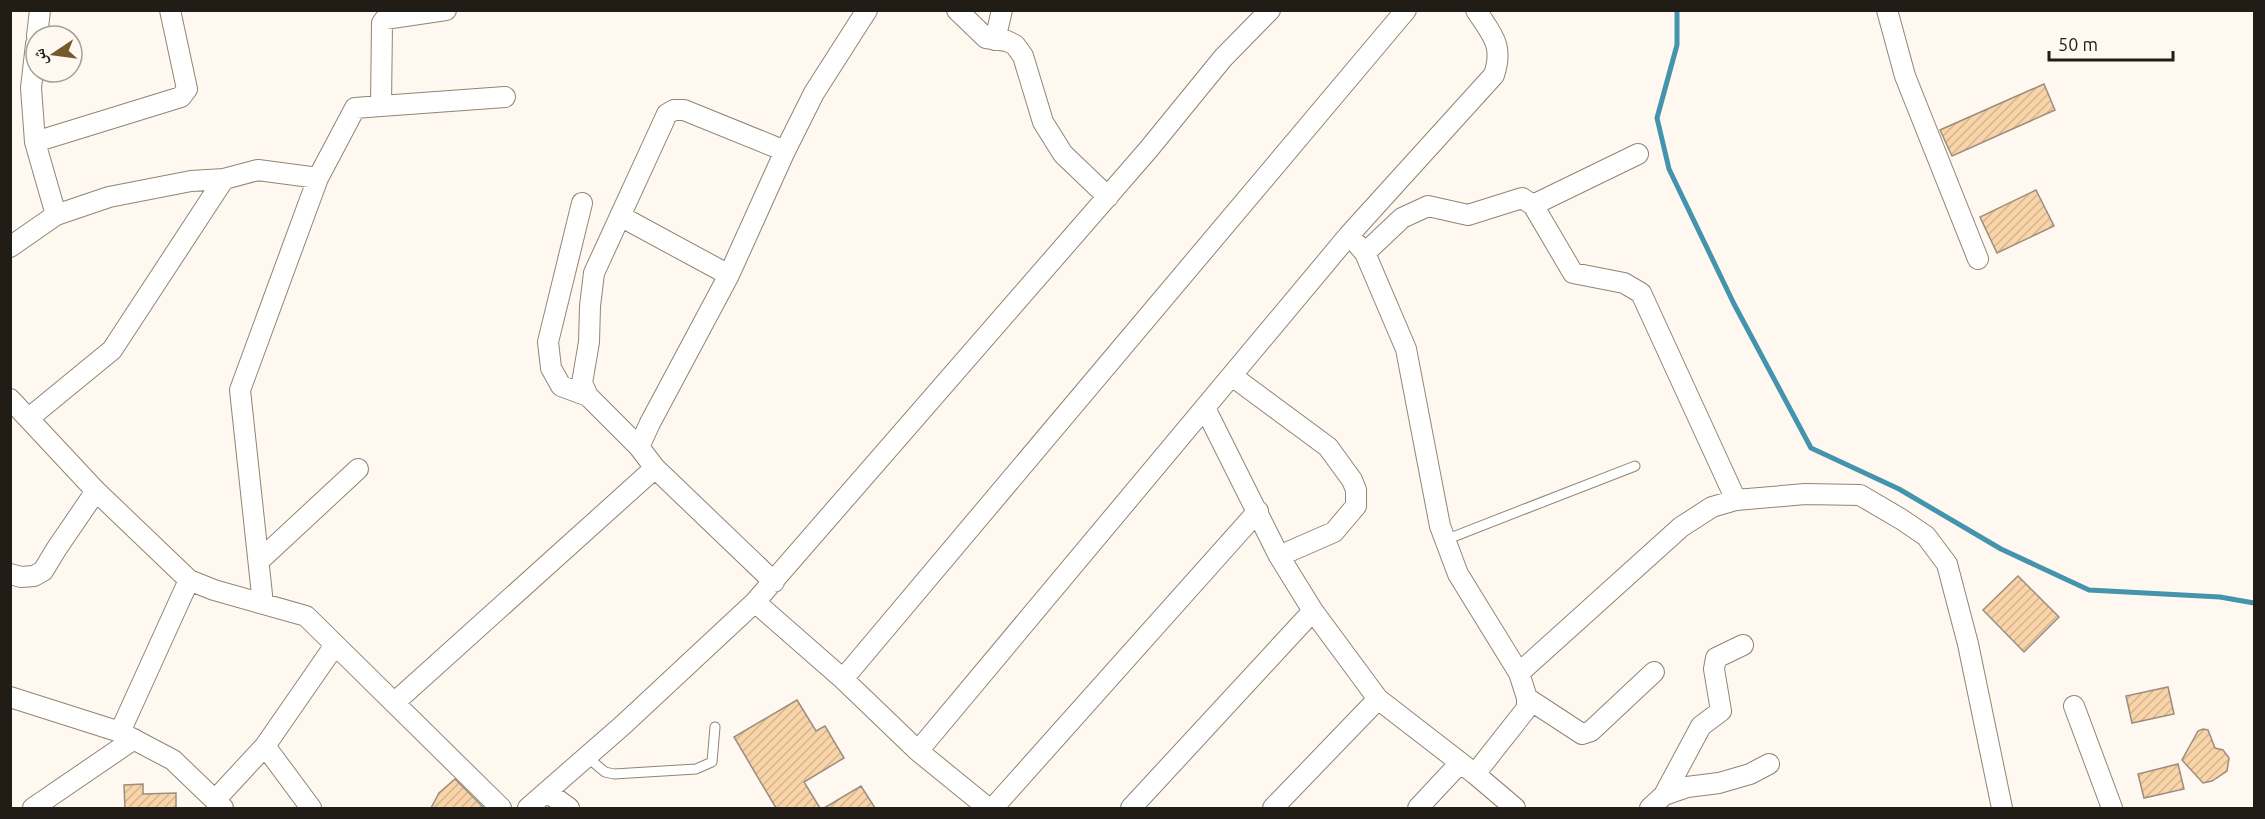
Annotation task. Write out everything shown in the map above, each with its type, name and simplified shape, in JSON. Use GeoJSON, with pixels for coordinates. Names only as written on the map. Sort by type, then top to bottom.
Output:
{"type":"FeatureCollection","features":[{"type":"Feature","properties":{"kind":"street"},"geometry":{"type":"LineString","coordinates":[[35,142],[181,98],[187,88],[170,10]]}},
{"type":"Feature","properties":{"kind":"street"},"geometry":{"type":"LineString","coordinates":[[381,106],[382,23],[385,19],[410,13],[446,10]]}},
{"type":"Feature","properties":{"kind":"street"},"geometry":{"type":"LineString","coordinates":[[639,447],[729,275],[784,151],[814,93],[867,10]]}},
{"type":"Feature","properties":{"kind":"street"},"geometry":{"type":"LineString","coordinates":[[957,10],[986,38],[1007,41],[1015,45],[1023,56],[1040,112],[1048,130],[1063,154],[1108,196]]}},
{"type":"Feature","properties":{"kind":"street"},"geometry":{"type":"LineString","coordinates":[[995,40],[1002,10]]}},
{"type":"Feature","properties":{"kind":"street"},"geometry":{"type":"LineString","coordinates":[[528,808],[587,757],[774,582],[1108,196],[1223,58],[1270,10]]}},
{"type":"Feature","properties":{"kind":"street"},"geometry":{"type":"LineString","coordinates":[[843,679],[1406,10]]}},
{"type":"Feature","properties":{"kind":"street"},"geometry":{"type":"LineString","coordinates":[[918,751],[1349,235],[1494,75],[1500,59],[1495,39],[1476,10]]}},
{"type":"Feature","properties":{"kind":"street"},"geometry":{"type":"LineString","coordinates":[[1887,10],[1905,76],[1978,259]]}},
{"type":"Feature","properties":{"kind":"street"},"geometry":{"type":"LineString","coordinates":[[31,84],[35,142],[56,215]]}},
{"type":"Feature","properties":{"kind":"street"},"geometry":{"type":"LineString","coordinates":[[263,604],[240,390],[318,178],[355,108],[505,97]]}},
{"type":"Feature","properties":{"kind":"street"},"geometry":{"type":"LineString","coordinates":[[774,582],[655,468],[639,447],[588,396],[582,383],[590,342],[590,306],[594,273],[667,114],[674,110],[684,110],[784,151]]}},
{"type":"Feature","properties":{"kind":"street"},"geometry":{"type":"LineString","coordinates":[[1533,205],[1638,153]]}},
{"type":"Feature","properties":{"kind":"street"},"geometry":{"type":"LineString","coordinates":[[10,247],[56,215],[109,196],[191,181],[224,179],[258,170],[318,178]]}},
{"type":"Feature","properties":{"kind":"street"},"geometry":{"type":"LineString","coordinates":[[29,418],[112,350],[224,179]]}},
{"type":"Feature","properties":{"kind":"street"},"geometry":{"type":"LineString","coordinates":[[1365,253],[1402,218],[1428,206],[1468,216],[1522,198],[1533,205],[1573,273],[1624,283],[1641,293],[1736,500]]}},
{"type":"Feature","properties":{"kind":"street"},"geometry":{"type":"LineString","coordinates":[[582,203],[548,342],[550,368],[561,386],[588,396]]}},
{"type":"Feature","properties":{"kind":"street"},"geometry":{"type":"LineString","coordinates":[[620,216],[729,275]]}},
{"type":"Feature","properties":{"kind":"street"},"geometry":{"type":"LineString","coordinates":[[1349,235],[1365,253],[1406,349],[1440,526],[1458,574],[1519,673],[1527,698],[1527,708],[1468,768],[1418,808]]}},
{"type":"Feature","properties":{"kind":"street"},"geometry":{"type":"LineString","coordinates":[[1232,376],[1328,447],[1352,480],[1356,490],[1356,506],[1334,532],[1279,556]]}},
{"type":"Feature","properties":{"kind":"street"},"geometry":{"type":"LineString","coordinates":[[10,399],[96,491],[189,580],[214,590],[306,616],[501,808]]}},
{"type":"Feature","properties":{"kind":"street"},"geometry":{"type":"LineString","coordinates":[[1205,408],[1279,556],[1313,611],[1378,699],[1468,768],[1515,808]]}},
{"type":"Feature","properties":{"kind":"street"},"geometry":{"type":"LineString","coordinates":[[394,703],[655,468]]}},
{"type":"Feature","properties":{"kind":"street"},"geometry":{"type":"LineString","coordinates":[[259,561],[358,469]]}},
{"type":"Feature","properties":{"kind":"street"},"geometry":{"type":"LineString","coordinates":[[10,574],[21,577],[34,576],[43,571],[96,491]]}},
{"type":"Feature","properties":{"kind":"street"},"geometry":{"type":"LineString","coordinates":[[1519,673],[1681,527],[1712,507],[1736,500],[1805,494],[1860,495],[1926,536],[1947,564],[1968,644],[2002,808]]}},
{"type":"Feature","properties":{"kind":"street"},"geometry":{"type":"LineString","coordinates":[[993,808],[1258,512]]}},
{"type":"Feature","properties":{"kind":"street"},"geometry":{"type":"LineString","coordinates":[[33,808],[127,736],[189,580]]}},
{"type":"Feature","properties":{"kind":"street"},"geometry":{"type":"LineString","coordinates":[[755,602],[843,679],[918,751],[988,808]]}},
{"type":"Feature","properties":{"kind":"street"},"geometry":{"type":"LineString","coordinates":[[1131,808],[1313,611]]}},
{"type":"Feature","properties":{"kind":"street"},"geometry":{"type":"LineString","coordinates":[[10,697],[127,736],[173,760],[219,804],[265,746],[335,645]]}},
{"type":"Feature","properties":{"kind":"street"},"geometry":{"type":"LineString","coordinates":[[1650,808],[1664,795],[1701,726],[1720,711],[1714,669],[1716,658],[1743,645]]}},
{"type":"Feature","properties":{"kind":"street"},"geometry":{"type":"LineString","coordinates":[[1527,698],[1582,734],[1591,731],[1654,672]]}},
{"type":"Feature","properties":{"kind":"street"},"geometry":{"type":"LineString","coordinates":[[1273,808],[1378,699]]}},
{"type":"Feature","properties":{"kind":"street"},"geometry":{"type":"LineString","coordinates":[[2074,706],[2112,808]]}},
{"type":"Feature","properties":{"kind":"street"},"geometry":{"type":"LineString","coordinates":[[265,746],[311,808]]}},
{"type":"Feature","properties":{"kind":"street"},"geometry":{"type":"LineString","coordinates":[[1664,795],[1687,787],[1730,780],[1750,774],[1769,764]]}},
{"type":"Feature","properties":{"kind":"street"},"geometry":{"type":"LineString","coordinates":[[547,792],[569,808]]}},
{"type":"Feature","properties":{"kind":"lane"},"geometry":{"type":"LineString","coordinates":[[1446,540],[1635,466]]}},
{"type":"Feature","properties":{"kind":"lane"},"geometry":{"type":"LineString","coordinates":[[587,757],[605,772],[614,774],[696,769],[712,762],[715,727]]}},
{"type":"Feature","properties":{"kind":"building"},"geometry":{"type":"Polygon","coordinates":[[[2044,84],[2055,110],[1952,156],[1940,130],[2044,84]]]}},
{"type":"Feature","properties":{"kind":"building"},"geometry":{"type":"Polygon","coordinates":[[[2036,190],[2054,226],[1997,253],[1980,217],[2036,190]]]}},
{"type":"Feature","properties":{"kind":"building"},"geometry":{"type":"Polygon","coordinates":[[[2018,576],[2059,617],[2024,652],[1983,610],[2018,576]]]}},
{"type":"Feature","properties":{"kind":"building"},"geometry":{"type":"Polygon","coordinates":[[[2168,687],[2174,714],[2132,723],[2126,696],[2168,687]]]}},
{"type":"Feature","properties":{"kind":"building"},"geometry":{"type":"Polygon","coordinates":[[[797,700],[816,731],[825,726],[844,758],[804,782],[820,808],[776,808],[734,737],[797,700]]]}},
{"type":"Feature","properties":{"kind":"building"},"geometry":{"type":"Polygon","coordinates":[[[2208,730],[2215,748],[2223,750],[2229,758],[2227,771],[2212,781],[2203,783],[2182,760],[2198,731],[2208,730]]]}},
{"type":"Feature","properties":{"kind":"building"},"geometry":{"type":"Polygon","coordinates":[[[2178,764],[2184,789],[2144,798],[2138,774],[2178,764]]]}},
{"type":"Feature","properties":{"kind":"building"},"geometry":{"type":"Polygon","coordinates":[[[455,779],[484,808],[431,808],[439,793],[455,779]]]}},
{"type":"Feature","properties":{"kind":"building"},"geometry":{"type":"Polygon","coordinates":[[[143,784],[143,794],[176,793],[176,808],[125,808],[124,785],[143,784]]]}},
{"type":"Feature","properties":{"kind":"building"},"geometry":{"type":"Polygon","coordinates":[[[861,786],[875,808],[824,808],[861,786]]]}},
{"type":"Feature","properties":{"kind":"waterway"},"geometry":{"type":"LineString","coordinates":[[1677,10],[1677,45],[1657,118],[1669,169],[1734,304],[1811,448],[1899,489],[2001,549],[2089,590],[2220,597],[2254,603]]}}]}
